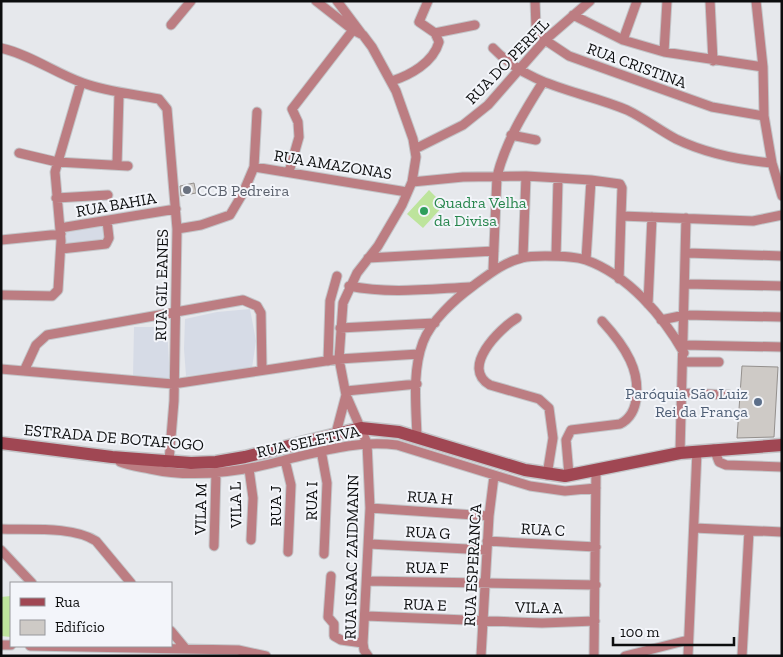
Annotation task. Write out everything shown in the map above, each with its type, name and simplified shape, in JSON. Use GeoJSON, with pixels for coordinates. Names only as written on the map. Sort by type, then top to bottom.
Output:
{"type":"FeatureCollection","features":[{"type":"Feature","properties":{"kind":"main road","name":"ESTRADA DE BOTAFOGO"},"geometry":{"type":"LineString","coordinates":[[1,444],[169,461],[216,462],[245,457],[336,432],[362,428],[417,437],[547,475],[569,475],[596,471],[680,453],[782,445]]}},
{"type":"Feature","properties":{"kind":"street"},"geometry":{"type":"LineString","coordinates":[[171,24],[191,1]]}},
{"type":"Feature","properties":{"kind":"street"},"geometry":{"type":"LineString","coordinates":[[316,1],[352,30],[363,35]]}},
{"type":"Feature","properties":{"kind":"street"},"geometry":{"type":"LineString","coordinates":[[336,432],[346,393],[339,359],[343,303],[349,286],[382,239],[412,182],[415,148],[392,81],[363,35],[337,1]]}},
{"type":"Feature","properties":{"kind":"street"},"geometry":{"type":"LineString","coordinates":[[392,81],[413,72],[433,53],[439,42],[435,33],[422,26],[419,20],[428,1]]}},
{"type":"Feature","properties":{"kind":"street"},"geometry":{"type":"LineString","coordinates":[[535,1],[536,28],[545,40]]}},
{"type":"Feature","properties":{"kind":"street","name":"RUA DO PERFIL"},"geometry":{"type":"LineString","coordinates":[[415,148],[463,125],[493,101],[545,40],[590,1]]}},
{"type":"Feature","properties":{"kind":"street"},"geometry":{"type":"LineString","coordinates":[[623,40],[636,1]]}},
{"type":"Feature","properties":{"kind":"street"},"geometry":{"type":"LineString","coordinates":[[664,52],[667,1]]}},
{"type":"Feature","properties":{"kind":"street"},"geometry":{"type":"LineString","coordinates":[[710,1],[714,61]]}},
{"type":"Feature","properties":{"kind":"street"},"geometry":{"type":"LineString","coordinates":[[756,1],[763,67],[764,116],[772,163],[782,196]]}},
{"type":"Feature","properties":{"kind":"street"},"geometry":{"type":"LineString","coordinates":[[573,15],[623,40],[664,52],[763,67]]}},
{"type":"Feature","properties":{"kind":"street"},"geometry":{"type":"LineString","coordinates":[[435,33],[475,25]]}},
{"type":"Feature","properties":{"kind":"street"},"geometry":{"type":"LineString","coordinates":[[289,172],[299,137],[298,122],[292,109],[352,30]]}},
{"type":"Feature","properties":{"kind":"street","name":"RUA CRISTINA"},"geometry":{"type":"LineString","coordinates":[[545,40],[568,56],[647,85],[712,107],[764,116]]}},
{"type":"Feature","properties":{"kind":"street"},"geometry":{"type":"LineString","coordinates":[[1,48],[33,58],[81,83],[119,94],[117,165]]}},
{"type":"Feature","properties":{"kind":"street"},"geometry":{"type":"LineString","coordinates":[[493,48],[520,71],[542,82],[624,109],[695,148],[741,160],[772,163]]}},
{"type":"Feature","properties":{"kind":"street"},"geometry":{"type":"LineString","coordinates":[[492,271],[497,176],[511,135],[542,82]]}},
{"type":"Feature","properties":{"kind":"street"},"geometry":{"type":"LineString","coordinates":[[1,295],[52,296],[58,290],[61,249],[54,180],[57,162],[81,83]]}},
{"type":"Feature","properties":{"kind":"street","name":"RUA GIL EANES"},"geometry":{"type":"LineString","coordinates":[[119,94],[160,99],[166,108],[177,229],[172,432],[169,461]]}},
{"type":"Feature","properties":{"kind":"street"},"geometry":{"type":"LineString","coordinates":[[177,229],[201,225],[230,215],[243,193],[254,167],[257,112]]}},
{"type":"Feature","properties":{"kind":"street"},"geometry":{"type":"LineString","coordinates":[[511,135],[536,140]]}},
{"type":"Feature","properties":{"kind":"street"},"geometry":{"type":"LineString","coordinates":[[19,153],[57,162],[128,166]]}},
{"type":"Feature","properties":{"kind":"street","name":"RUA AMAZONAS"},"geometry":{"type":"LineString","coordinates":[[254,167],[407,192]]}},
{"type":"Feature","properties":{"kind":"street"},"geometry":{"type":"LineString","coordinates":[[412,182],[463,177],[526,176],[591,180],[620,184],[622,188],[619,279]]}},
{"type":"Feature","properties":{"kind":"street"},"geometry":{"type":"LineString","coordinates":[[523,257],[526,176]]}},
{"type":"Feature","properties":{"kind":"street"},"geometry":{"type":"LineString","coordinates":[[556,256],[558,179]]}},
{"type":"Feature","properties":{"kind":"street"},"geometry":{"type":"LineString","coordinates":[[586,260],[591,180]]}},
{"type":"Feature","properties":{"kind":"street"},"geometry":{"type":"LineString","coordinates":[[56,198],[108,195]]}},
{"type":"Feature","properties":{"kind":"street","name":"RUA BAHIA"},"geometry":{"type":"LineString","coordinates":[[1,240],[60,231],[176,208]]}},
{"type":"Feature","properties":{"kind":"street"},"geometry":{"type":"LineString","coordinates":[[621,216],[753,221],[779,219]]}},
{"type":"Feature","properties":{"kind":"street"},"geometry":{"type":"LineString","coordinates":[[648,304],[652,217]]}},
{"type":"Feature","properties":{"kind":"street"},"geometry":{"type":"LineString","coordinates":[[680,453],[687,253],[686,218]]}},
{"type":"Feature","properties":{"kind":"street"},"geometry":{"type":"LineString","coordinates":[[61,249],[106,244],[109,238],[107,221]]}},
{"type":"Feature","properties":{"kind":"street"},"geometry":{"type":"LineString","coordinates":[[368,258],[494,251]]}},
{"type":"Feature","properties":{"kind":"street"},"geometry":{"type":"LineString","coordinates":[[687,253],[782,256]]}},
{"type":"Feature","properties":{"kind":"street"},"geometry":{"type":"LineString","coordinates":[[417,437],[419,354],[424,340],[435,323],[470,288],[492,271],[523,257],[556,256],[586,260],[619,279],[648,304],[684,353],[720,362]]}},
{"type":"Feature","properties":{"kind":"street"},"geometry":{"type":"LineString","coordinates":[[328,360],[330,309],[337,276]]}},
{"type":"Feature","properties":{"kind":"street"},"geometry":{"type":"LineString","coordinates":[[686,284],[782,286]]}},
{"type":"Feature","properties":{"kind":"street"},"geometry":{"type":"LineString","coordinates":[[349,286],[369,290],[392,291],[470,288]]}},
{"type":"Feature","properties":{"kind":"street"},"geometry":{"type":"LineString","coordinates":[[24,371],[38,341],[47,335],[236,301],[253,303],[260,313],[262,370]]}},
{"type":"Feature","properties":{"kind":"street"},"geometry":{"type":"LineString","coordinates":[[661,320],[685,315],[782,317]]}},
{"type":"Feature","properties":{"kind":"street"},"geometry":{"type":"LineString","coordinates":[[517,318],[502,327],[493,338],[480,362],[478,370],[483,381],[490,385],[507,392],[539,399],[549,408],[553,438],[547,475]]}},
{"type":"Feature","properties":{"kind":"street"},"geometry":{"type":"LineString","coordinates":[[569,475],[566,440],[571,430],[620,424],[627,420],[635,407],[636,388],[631,361],[615,336],[602,321]]}},
{"type":"Feature","properties":{"kind":"street"},"geometry":{"type":"LineString","coordinates":[[340,328],[435,323]]}},
{"type":"Feature","properties":{"kind":"street"},"geometry":{"type":"LineString","coordinates":[[684,353],[782,347]]}},
{"type":"Feature","properties":{"kind":"street"},"geometry":{"type":"LineString","coordinates":[[1,369],[173,384],[328,360],[419,354]]}},
{"type":"Feature","properties":{"kind":"street"},"geometry":{"type":"LineString","coordinates":[[346,393],[417,384]]}},
{"type":"Feature","properties":{"kind":"street","name":"RUA ISAAC ZAIDMANN"},"geometry":{"type":"LineString","coordinates":[[346,393],[367,442],[370,508],[366,616],[363,642],[364,650],[368,656]]}},
{"type":"Feature","properties":{"kind":"street"},"geometry":{"type":"LineString","coordinates":[[683,393],[729,395]]}},
{"type":"Feature","properties":{"kind":"street"},"geometry":{"type":"LineString","coordinates":[[367,442],[374,435],[385,431]]}},
{"type":"Feature","properties":{"kind":"street","name":"RUA SELETIVA"},"geometry":{"type":"LineString","coordinates":[[112,456],[122,463],[164,472],[216,473],[249,469],[321,450],[367,442],[397,445],[494,476],[546,489],[565,491],[596,488]]}},
{"type":"Feature","properties":{"kind":"street"},"geometry":{"type":"LineString","coordinates":[[714,449],[719,462],[726,466],[782,467]]}},
{"type":"Feature","properties":{"kind":"street","name":"RUA I"},"geometry":{"type":"LineString","coordinates":[[321,450],[327,483],[324,554]]}},
{"type":"Feature","properties":{"kind":"street"},"geometry":{"type":"LineString","coordinates":[[688,656],[697,451]]}},
{"type":"Feature","properties":{"kind":"street","name":"RUA J"},"geometry":{"type":"LineString","coordinates":[[286,460],[291,492],[288,552]]}},
{"type":"Feature","properties":{"kind":"street","name":"VILA L"},"geometry":{"type":"LineString","coordinates":[[249,469],[253,493],[251,540]]}},
{"type":"Feature","properties":{"kind":"street"},"geometry":{"type":"LineString","coordinates":[[594,656],[596,471]]}},
{"type":"Feature","properties":{"kind":"street","name":"VILA M"},"geometry":{"type":"LineString","coordinates":[[214,546],[216,473]]}},
{"type":"Feature","properties":{"kind":"street","name":"RUA ESPERANCA"},"geometry":{"type":"LineString","coordinates":[[481,656],[489,516],[494,476]]}},
{"type":"Feature","properties":{"kind":"street","name":"RUA H"},"geometry":{"type":"LineString","coordinates":[[370,508],[489,516]]}},
{"type":"Feature","properties":{"kind":"street"},"geometry":{"type":"LineString","coordinates":[[694,528],[782,532]]}},
{"type":"Feature","properties":{"kind":"street"},"geometry":{"type":"LineString","coordinates":[[1,529],[72,532],[89,536],[96,541],[130,582]]}},
{"type":"Feature","properties":{"kind":"street"},"geometry":{"type":"LineString","coordinates":[[742,656],[749,531]]}},
{"type":"Feature","properties":{"kind":"street","name":"RUA G"},"geometry":{"type":"LineString","coordinates":[[369,544],[487,546]]}},
{"type":"Feature","properties":{"kind":"street","name":"RUA C"},"geometry":{"type":"LineString","coordinates":[[487,546],[596,547]]}},
{"type":"Feature","properties":{"kind":"street"},"geometry":{"type":"LineString","coordinates":[[1,550],[31,582]]}},
{"type":"Feature","properties":{"kind":"street"},"geometry":{"type":"LineString","coordinates":[[330,576],[328,617],[334,624],[334,636],[341,640],[363,642]]}},
{"type":"Feature","properties":{"kind":"street","name":"RUA F"},"geometry":{"type":"LineString","coordinates":[[367,581],[596,585]]}},
{"type":"Feature","properties":{"kind":"street","name":"RUA E"},"geometry":{"type":"LineString","coordinates":[[366,616],[483,620]]}},
{"type":"Feature","properties":{"kind":"street","name":"VILA A"},"geometry":{"type":"LineString","coordinates":[[483,620],[542,623],[594,621]]}},
{"type":"Feature","properties":{"kind":"street"},"geometry":{"type":"LineString","coordinates":[[172,632],[185,648]]}},
{"type":"Feature","properties":{"kind":"street"},"geometry":{"type":"LineString","coordinates":[[624,656],[688,640]]}},
{"type":"Feature","properties":{"kind":"street"},"geometry":{"type":"LineString","coordinates":[[91,647],[252,651],[266,656]]}},
{"type":"Feature","properties":{"kind":"shaded area"},"geometry":{"type":"Polygon","coordinates":[[[106,226],[106,242],[64,248],[61,230],[106,226]]]}},
{"type":"Feature","properties":{"kind":"shaded area"},"geometry":{"type":"Polygon","coordinates":[[[250,309],[256,341],[252,368],[186,376],[184,349],[185,319],[217,312],[250,309]]]}},
{"type":"Feature","properties":{"kind":"shaded area"},"geometry":{"type":"Polygon","coordinates":[[[134,327],[167,327],[170,381],[133,377],[134,327]]]}},
{"type":"Feature","properties":{"kind":"green space","name":"Quadra Velha da Divisa"},"geometry":{"type":"Polygon","coordinates":[[[429,190],[444,205],[423,228],[407,214],[429,190]]]}},
{"type":"Feature","properties":{"kind":"green space"},"geometry":{"type":"Polygon","coordinates":[[[10,596],[10,637],[1,636],[1,597],[10,596]]]}},
{"type":"Feature","properties":{"kind":"building","name":"CCB Pedreira"},"geometry":{"type":"Polygon","coordinates":[[[194,183],[196,193],[181,196],[180,186],[194,183]]]}},
{"type":"Feature","properties":{"kind":"building","name":"Paróquia São Luiz Rei da França"},"geometry":{"type":"Polygon","coordinates":[[[742,366],[778,367],[774,437],[737,438],[742,366]]]}},
{"type":"Feature","properties":{"kind":"place","name":"CCB Pedreira"},"geometry":{"type":"Point","coordinates":[187,190]}},
{"type":"Feature","properties":{"kind":"place","name":"Quadra Velha da Divisa"},"geometry":{"type":"Point","coordinates":[424,211]}},
{"type":"Feature","properties":{"kind":"place","name":"Paróquia São Luiz Rei da França"},"geometry":{"type":"Point","coordinates":[758,402]}}]}
